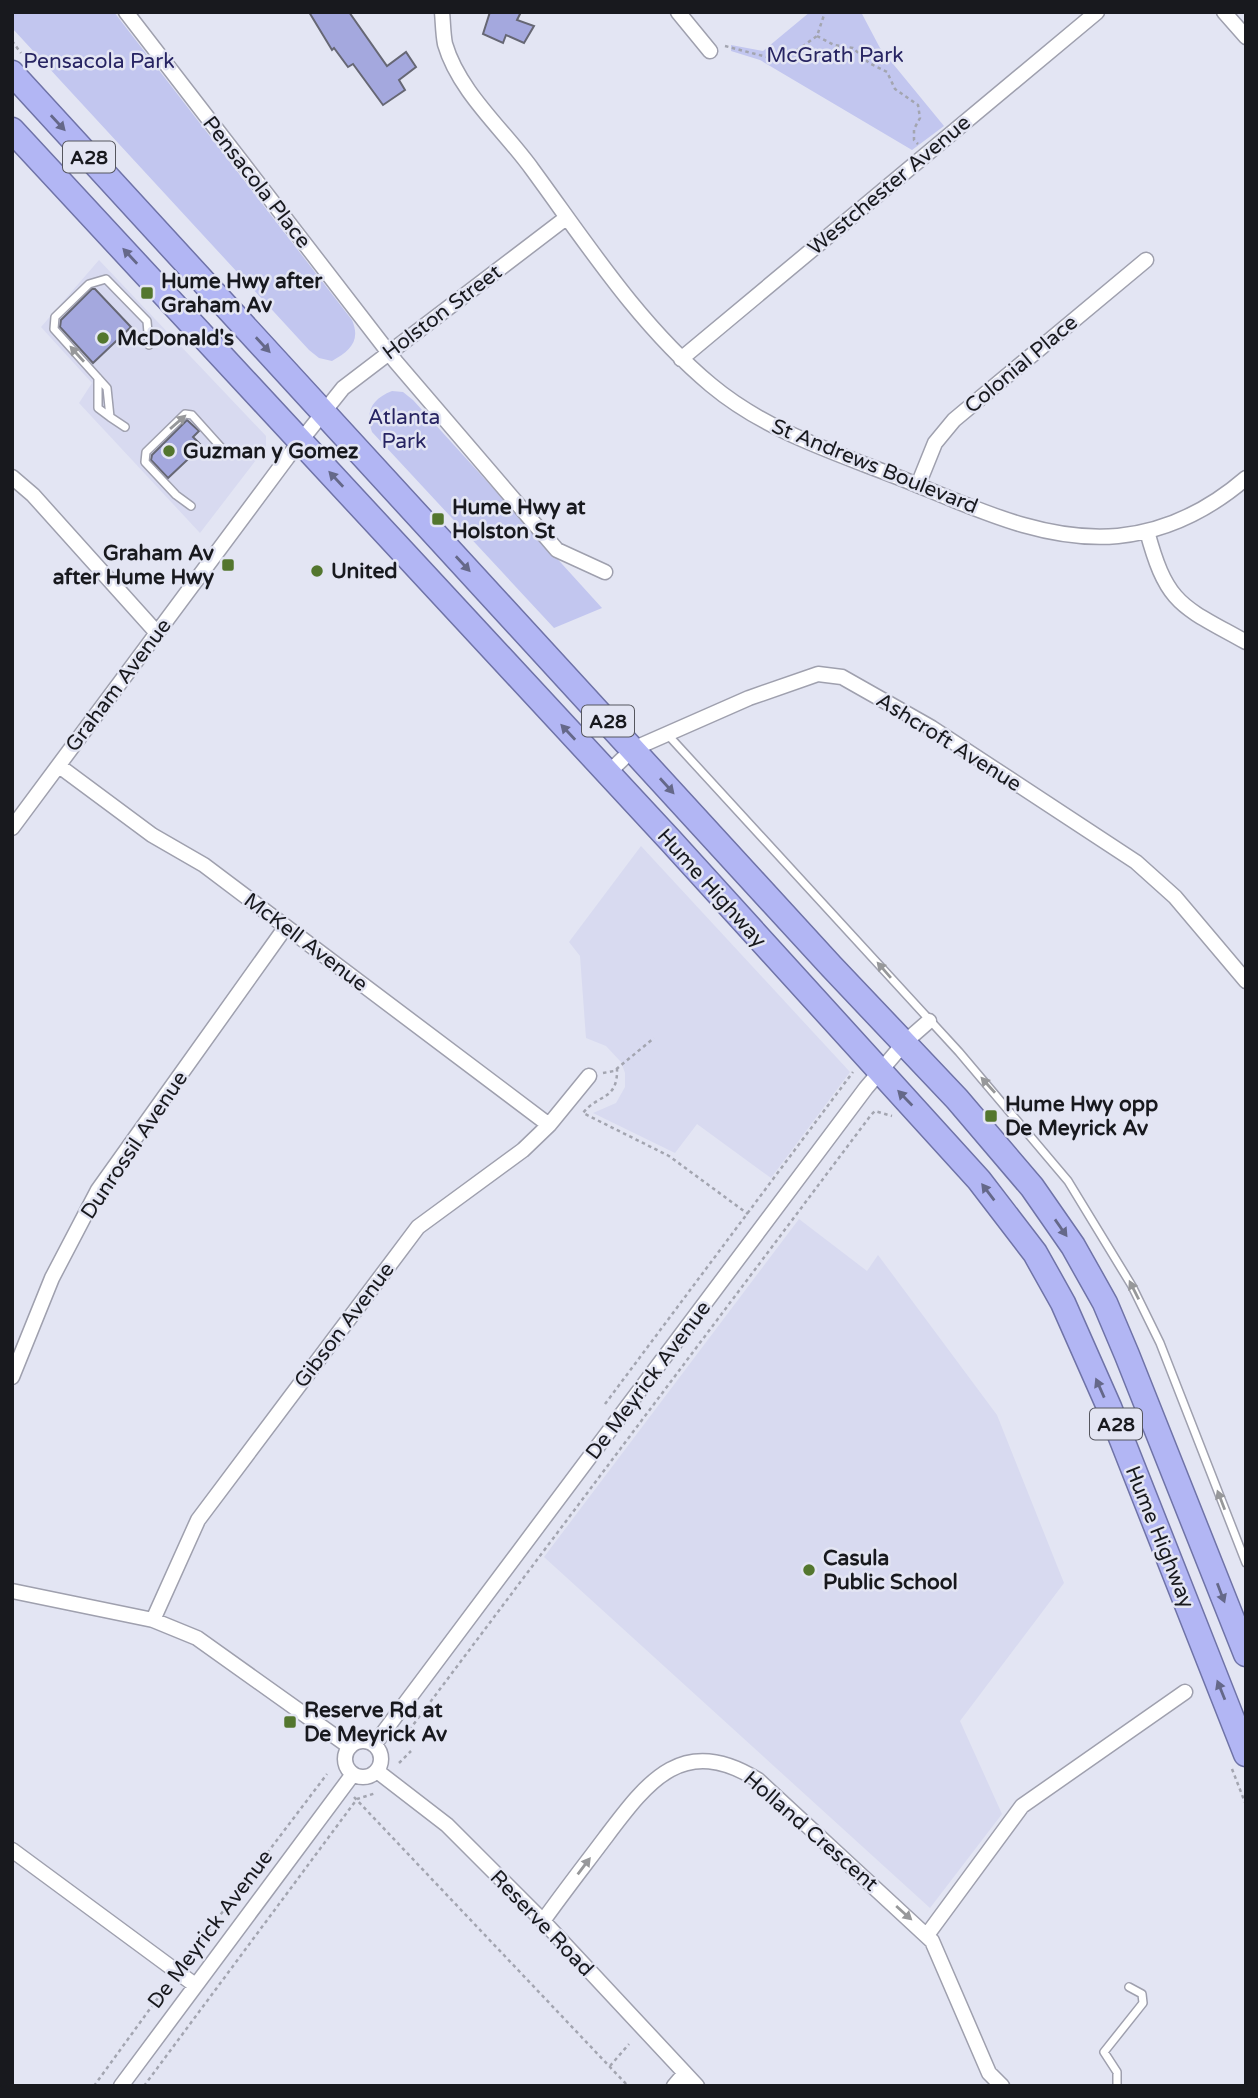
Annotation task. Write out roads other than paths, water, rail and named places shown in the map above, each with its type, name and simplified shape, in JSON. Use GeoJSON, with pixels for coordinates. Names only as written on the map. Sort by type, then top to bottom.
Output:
{"type":"FeatureCollection","features":[{"type":"Feature","properties":{"kind":"highway","name":"Hume Highway"},"geometry":{"type":"LineString","coordinates":[[12,73],[905,1042],[1032,1187],[1087,1271],[1127,1355],[1246,1654]]}},
{"type":"Feature","properties":{"kind":"highway","name":"Hume Highway"},"geometry":{"type":"LineString","coordinates":[[12,130],[881,1070],[979,1180],[1035,1253],[1063,1303],[1109,1408],[1237,1757]]}},
{"type":"Feature","properties":{"kind":"street","name":"Pensacola Place"},"geometry":{"type":"LineString","coordinates":[[126,12],[388,352],[557,550],[605,572]]}},
{"type":"Feature","properties":{"kind":"street","name":"St Andrews Boulevard"},"geometry":{"type":"LineString","coordinates":[[442,12],[445,44],[464,83],[512,142],[630,302],[681,359],[712,386],[766,423],[918,485],[1016,522],[1049,531],[1116,536],[1147,531],[1193,515],[1246,478]]}},
{"type":"Feature","properties":{"kind":"street"},"geometry":{"type":"LineString","coordinates":[[678,12],[707,48]]}},
{"type":"Feature","properties":{"kind":"street","name":"Westchester Avenue"},"geometry":{"type":"LineString","coordinates":[[681,359],[1097,12]]}},
{"type":"Feature","properties":{"kind":"street"},"geometry":{"type":"LineString","coordinates":[[1224,12],[1246,37]]}},
{"type":"Feature","properties":{"kind":"street","name":"Holston Street"},"geometry":{"type":"LineString","coordinates":[[300,442],[343,388],[566,218]]}},
{"type":"Feature","properties":{"kind":"street","name":"Colonial Place"},"geometry":{"type":"LineString","coordinates":[[918,485],[935,443],[954,420],[1146,260]]}},
{"type":"Feature","properties":{"kind":"street","name":"Graham Avenue"},"geometry":{"type":"LineString","coordinates":[[12,828],[300,442]]}},
{"type":"Feature","properties":{"kind":"street"},"geometry":{"type":"LineString","coordinates":[[12,477],[33,495],[157,633]]}},
{"type":"Feature","properties":{"kind":"street"},"geometry":{"type":"LineString","coordinates":[[1147,531],[1164,582],[1182,606],[1246,642]]}},
{"type":"Feature","properties":{"kind":"street","name":"Ashcroft Avenue"},"geometry":{"type":"LineString","coordinates":[[607,774],[633,749],[749,698],[818,674],[842,677],[932,728],[1136,862],[1175,897],[1246,981]]}},
{"type":"Feature","properties":{"kind":"street","name":"McKell Avenue"},"geometry":{"type":"LineString","coordinates":[[59,766],[152,835],[204,864],[285,928],[549,1125]]}},
{"type":"Feature","properties":{"kind":"street","name":"Dunrossil Avenue"},"geometry":{"type":"LineString","coordinates":[[12,1377],[52,1278],[98,1190],[285,928]]}},
{"type":"Feature","properties":{"kind":"street","name":"De Meyrick Avenue"},"geometry":{"type":"LineString","coordinates":[[374,1745],[881,1070],[905,1042],[929,1021]]}},
{"type":"Feature","properties":{"kind":"street","name":"Gibson Avenue"},"geometry":{"type":"LineString","coordinates":[[153,1620],[198,1520],[418,1227],[523,1150],[549,1125],[589,1076]]}},
{"type":"Feature","properties":{"kind":"street"},"geometry":{"type":"LineString","coordinates":[[12,1591],[153,1620],[216,1649],[350,1747]]}},
{"type":"Feature","properties":{"kind":"street"},"geometry":{"type":"LineString","coordinates":[[927,1935],[1022,1806],[1185,1692]]}},
{"type":"Feature","properties":{"kind":"street"},"geometry":{"type":"LineString","coordinates":[[364,1741],[374,1745],[381,1754],[377,1771],[363,1778],[353,1774],[346,1764],[350,1747],[364,1741]]}},
{"type":"Feature","properties":{"kind":"street","name":"Holland Crescent"},"geometry":{"type":"LineString","coordinates":[[543,1921],[633,1801],[654,1779],[673,1766],[706,1760],[725,1763],[758,1780],[927,1935],[942,1961],[989,2073],[1002,2086]]}},
{"type":"Feature","properties":{"kind":"street","name":"Reserve Road"},"geometry":{"type":"LineString","coordinates":[[377,1771],[447,1825],[543,1921],[697,2086]]}},
{"type":"Feature","properties":{"kind":"street","name":"De Meyrick Avenue"},"geometry":{"type":"LineString","coordinates":[[121,2086],[353,1774]]}},
{"type":"Feature","properties":{"kind":"street"},"geometry":{"type":"LineString","coordinates":[[12,1850],[195,1986]]}},
{"type":"Feature","properties":{"kind":"street"},"geometry":{"type":"LineString","coordinates":[[674,2086],[685,2073]]}},
{"type":"Feature","properties":{"kind":"lane"},"geometry":{"type":"LineString","coordinates":[[125,427],[110,417],[107,388],[53,325],[55,317],[89,284],[99,279],[113,286],[147,321],[149,345]]}},
{"type":"Feature","properties":{"kind":"lane"},"geometry":{"type":"LineString","coordinates":[[191,506],[176,495],[145,462],[146,452],[185,414],[192,415],[227,454]]}},
{"type":"Feature","properties":{"kind":"lane"},"geometry":{"type":"LineString","coordinates":[[668,735],[1021,1122],[1089,1212],[1132,1286],[1160,1343],[1246,1563]]}},
{"type":"Feature","properties":{"kind":"lane"},"geometry":{"type":"LineString","coordinates":[[1117,2086],[1117,2072],[1104,2052],[1143,2003],[1142,1994],[1129,1987]]}},
{"type":"Feature","properties":{"kind":"place","name":"Hume Hwy after Graham Av"},"geometry":{"type":"Point","coordinates":[147,293]}},
{"type":"Feature","properties":{"kind":"place","name":"McDonald's"},"geometry":{"type":"Point","coordinates":[103,338]}},
{"type":"Feature","properties":{"kind":"place","name":"Guzman y Gomez"},"geometry":{"type":"Point","coordinates":[169,451]}},
{"type":"Feature","properties":{"kind":"place","name":"Hume Hwy at Holston St"},"geometry":{"type":"Point","coordinates":[438,519]}},
{"type":"Feature","properties":{"kind":"place","name":"Graham Av after Hume Hwy"},"geometry":{"type":"Point","coordinates":[228,565]}},
{"type":"Feature","properties":{"kind":"place","name":"United"},"geometry":{"type":"Point","coordinates":[317,571]}},
{"type":"Feature","properties":{"kind":"place","name":"Hume Hwy opp De Meyrick Av"},"geometry":{"type":"Point","coordinates":[991,1116]}},
{"type":"Feature","properties":{"kind":"place","name":"Casula Public School"},"geometry":{"type":"Point","coordinates":[809,1570]}},
{"type":"Feature","properties":{"kind":"place","name":"Reserve Rd at De Meyrick Av"},"geometry":{"type":"Point","coordinates":[290,1722]}},
{"type":"Feature","properties":{"kind":"park label","name":"McGrath Park"},"geometry":{"type":"Point","coordinates":[835,55]}},
{"type":"Feature","properties":{"kind":"park label","name":"Pensacola Park"},"geometry":{"type":"Point","coordinates":[99,61]}},
{"type":"Feature","properties":{"kind":"park label","name":"Atlanta Park"},"geometry":{"type":"Point","coordinates":[404,429]}}]}
